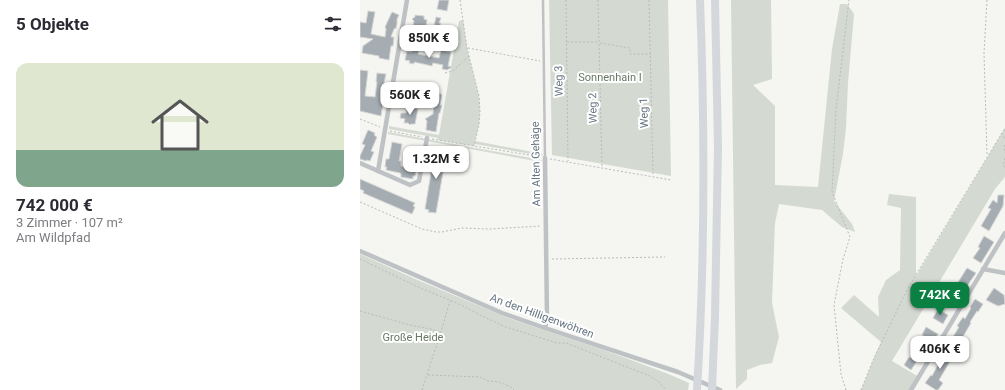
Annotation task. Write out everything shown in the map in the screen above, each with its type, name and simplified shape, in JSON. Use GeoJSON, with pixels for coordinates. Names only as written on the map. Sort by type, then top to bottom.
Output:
{"type":"FeatureCollection","features":[{"type":"Feature","properties":{"kind":"highway"},"geometry":{"type":"LineString","coordinates":[[697,390],[701,316],[703,148],[700,0]]}},
{"type":"Feature","properties":{"kind":"highway"},"geometry":{"type":"LineString","coordinates":[[712,390],[718,147],[714,0]]}},
{"type":"Feature","properties":{"kind":"street"},"geometry":{"type":"LineString","coordinates":[[378,171],[406,0]]}},
{"type":"Feature","properties":{"kind":"street"},"geometry":{"type":"LineString","coordinates":[[360,163],[410,185],[419,182],[427,138]]}},
{"type":"Feature","properties":{"kind":"street","name":"Am Alten Gehäge"},"geometry":{"type":"LineString","coordinates":[[544,328],[546,318],[545,158]]}},
{"type":"Feature","properties":{"kind":"street"},"geometry":{"type":"LineString","coordinates":[[912,390],[1005,233]]}},
{"type":"Feature","properties":{"kind":"street","name":"An den Hilligenwöhren"},"geometry":{"type":"LineString","coordinates":[[360,251],[488,307],[544,328],[678,372],[720,390]]}},
{"type":"Feature","properties":{"kind":"street"},"geometry":{"type":"LineString","coordinates":[[983,268],[1005,273]]}},
{"type":"Feature","properties":{"kind":"lane","name":"Am Alten Gehäge"},"geometry":{"type":"LineString","coordinates":[[543,0],[545,158]]}},
{"type":"Feature","properties":{"kind":"path"},"geometry":{"type":"LineString","coordinates":[[460,0],[467,48],[479,96],[479,125],[474,146]]}},
{"type":"Feature","properties":{"kind":"path","name":"Weg 3"},"geometry":{"type":"LineString","coordinates":[[566,0],[568,162]]}},
{"type":"Feature","properties":{"kind":"path","name":"Weg 2"},"geometry":{"type":"LineString","coordinates":[[598,0],[602,167]]}},
{"type":"Feature","properties":{"kind":"path","name":"Weg 1"},"geometry":{"type":"LineString","coordinates":[[649,0],[653,177]]}},
{"type":"Feature","properties":{"kind":"path"},"geometry":{"type":"LineString","coordinates":[[846,390],[841,374],[834,305],[843,259],[850,237],[832,192],[836,110],[849,0]]}},
{"type":"Feature","properties":{"kind":"path"},"geometry":{"type":"LineString","coordinates":[[987,0],[984,53],[988,157]]}},
{"type":"Feature","properties":{"kind":"path"},"geometry":{"type":"LineString","coordinates":[[566,42],[599,43],[630,48],[630,54],[650,54]]}},
{"type":"Feature","properties":{"kind":"path"},"geometry":{"type":"LineString","coordinates":[[467,48],[544,62]]}},
{"type":"Feature","properties":{"kind":"path"},"geometry":{"type":"LineString","coordinates":[[445,73],[453,71],[469,56]]}},
{"type":"Feature","properties":{"kind":"path"},"geometry":{"type":"LineString","coordinates":[[360,119],[385,129],[427,138],[671,180]]}},
{"type":"Feature","properties":{"kind":"path"},"geometry":{"type":"LineString","coordinates":[[861,390],[874,358],[908,288],[1005,128]]}},
{"type":"Feature","properties":{"kind":"path"},"geometry":{"type":"LineString","coordinates":[[1002,133],[1005,140]]}},
{"type":"Feature","properties":{"kind":"path"},"geometry":{"type":"LineString","coordinates":[[1005,145],[1005,153]]}},
{"type":"Feature","properties":{"kind":"path"},"geometry":{"type":"LineString","coordinates":[[1005,158],[1003,165],[1005,168]]}},
{"type":"Feature","properties":{"kind":"path"},"geometry":{"type":"LineString","coordinates":[[360,202],[422,229],[436,232],[462,228],[546,226]]}},
{"type":"Feature","properties":{"kind":"path"},"geometry":{"type":"LineString","coordinates":[[546,259],[665,257]]}},
{"type":"Feature","properties":{"kind":"path"},"geometry":{"type":"LineString","coordinates":[[360,259],[416,286],[462,304],[484,317],[506,327],[558,343],[566,343],[650,376],[659,382],[666,390]]}},
{"type":"Feature","properties":{"kind":"path"},"geometry":{"type":"LineString","coordinates":[[422,390],[450,300]]}},
{"type":"Feature","properties":{"kind":"path"},"geometry":{"type":"LineString","coordinates":[[360,311],[441,332]]}},
{"type":"Feature","properties":{"kind":"path"},"geometry":{"type":"LineString","coordinates":[[427,375],[480,377],[488,381],[499,382],[511,387],[514,390]]}},
{"type":"Feature","properties":{"kind":"green space","name":"Sonnenhain I"},"geometry":{"type":"Polygon","coordinates":[[[549,0],[668,0],[671,176],[552,155],[549,0]]]}},
{"type":"Feature","properties":{"kind":"green space"},"geometry":{"type":"Polygon","coordinates":[[[731,0],[771,0],[772,79],[753,85],[775,106],[775,185],[818,187],[832,49],[840,4],[847,4],[854,14],[846,128],[843,154],[834,201],[852,224],[855,232],[842,227],[822,210],[779,204],[775,223],[772,303],[779,337],[772,363],[760,365],[747,370],[747,379],[736,389],[731,0]]]}},
{"type":"Feature","properties":{"kind":"green space"},"geometry":{"type":"Polygon","coordinates":[[[463,20],[467,48],[479,96],[479,125],[475,141],[543,154],[542,156],[475,144],[474,146],[438,140],[438,138],[389,129],[389,126],[439,135],[459,21],[463,20]]]}},
{"type":"Feature","properties":{"kind":"green space"},"geometry":{"type":"Polygon","coordinates":[[[1005,128],[1005,177],[995,189],[892,361],[919,377],[911,390],[861,390],[881,342],[841,308],[854,295],[879,317],[878,297],[886,280],[900,270],[901,208],[887,205],[889,194],[916,197],[916,276],[1005,128]]]}},
{"type":"Feature","properties":{"kind":"green space"},"geometry":{"type":"Polygon","coordinates":[[[388,132],[542,160],[541,162],[388,134],[388,132]]]}},
{"type":"Feature","properties":{"kind":"green space","name":"Große Heide"},"geometry":{"type":"Polygon","coordinates":[[[360,254],[508,318],[604,350],[666,373],[689,383],[688,390],[360,390],[360,254]]]}},
{"type":"Feature","properties":{"kind":"building"},"geometry":{"type":"Polygon","coordinates":[[[439,0],[449,0],[447,11],[437,9],[439,0]]]}},
{"type":"Feature","properties":{"kind":"building"},"geometry":{"type":"Polygon","coordinates":[[[368,11],[375,12],[371,34],[385,37],[385,27],[392,12],[399,15],[396,28],[394,29],[391,37],[394,37],[389,60],[379,58],[379,56],[362,53],[363,46],[373,39],[360,37],[360,22],[366,23],[368,11]]]}},
{"type":"Feature","properties":{"kind":"building"},"geometry":{"type":"Polygon","coordinates":[[[415,15],[424,16],[424,19],[427,20],[426,27],[421,26],[418,41],[409,39],[414,21],[412,19],[415,15]]]}},
{"type":"Feature","properties":{"kind":"building"},"geometry":{"type":"Polygon","coordinates":[[[436,17],[441,18],[439,23],[441,23],[440,26],[455,29],[453,43],[428,37],[431,26],[434,26],[436,17]]]}},
{"type":"Feature","properties":{"kind":"building"},"geometry":{"type":"Polygon","coordinates":[[[412,49],[419,51],[418,54],[439,58],[441,50],[451,52],[448,66],[452,67],[447,70],[442,69],[443,65],[433,63],[432,66],[414,62],[414,64],[409,63],[410,61],[405,60],[407,51],[411,52],[412,49]]]}},
{"type":"Feature","properties":{"kind":"building"},"geometry":{"type":"Polygon","coordinates":[[[360,70],[368,71],[365,96],[375,97],[377,73],[386,74],[381,116],[360,111],[360,70]]]}},
{"type":"Feature","properties":{"kind":"building"},"geometry":{"type":"Polygon","coordinates":[[[406,88],[419,90],[417,100],[404,97],[406,88]]]}},
{"type":"Feature","properties":{"kind":"building"},"geometry":{"type":"Polygon","coordinates":[[[420,90],[442,95],[440,105],[442,105],[436,132],[426,130],[427,121],[425,119],[433,114],[435,95],[428,101],[425,101],[420,90]]]}},
{"type":"Feature","properties":{"kind":"building"},"geometry":{"type":"Polygon","coordinates":[[[407,107],[418,109],[415,124],[410,125],[408,123],[404,123],[405,119],[400,118],[401,113],[406,113],[407,107]]]}},
{"type":"Feature","properties":{"kind":"building"},"geometry":{"type":"Polygon","coordinates":[[[368,130],[375,133],[374,135],[377,137],[371,151],[374,152],[370,161],[366,161],[360,159],[360,156],[365,145],[362,144],[368,130]]]}},
{"type":"Feature","properties":{"kind":"building"},"geometry":{"type":"Polygon","coordinates":[[[392,142],[402,144],[399,161],[401,161],[401,166],[416,168],[413,179],[401,177],[400,173],[386,170],[386,159],[389,159],[392,142]]]}},
{"type":"Feature","properties":{"kind":"building"},"geometry":{"type":"Polygon","coordinates":[[[411,148],[420,149],[418,159],[409,158],[411,148]]]}},
{"type":"Feature","properties":{"kind":"building"},"geometry":{"type":"Polygon","coordinates":[[[439,148],[447,149],[436,213],[428,212],[429,210],[425,209],[435,149],[439,150],[439,148]]]}},
{"type":"Feature","properties":{"kind":"building"},"geometry":{"type":"Polygon","coordinates":[[[360,179],[415,203],[412,214],[363,193],[364,191],[360,189],[360,179]]]}},
{"type":"Feature","properties":{"kind":"building"},"geometry":{"type":"Polygon","coordinates":[[[998,195],[1004,195],[1003,206],[989,231],[981,226],[991,209],[988,208],[993,200],[997,203],[998,195]]]}},
{"type":"Feature","properties":{"kind":"building"},"geometry":{"type":"Polygon","coordinates":[[[984,236],[994,242],[981,263],[973,258],[980,248],[978,247],[984,236]]]}},
{"type":"Feature","properties":{"kind":"building"},"geometry":{"type":"Polygon","coordinates":[[[967,268],[976,273],[962,293],[960,292],[952,306],[945,302],[967,268]]]}},
{"type":"Feature","properties":{"kind":"building"},"geometry":{"type":"Polygon","coordinates":[[[994,288],[1004,295],[1005,304],[998,306],[986,300],[994,288]]]}},
{"type":"Feature","properties":{"kind":"building"},"geometry":{"type":"Polygon","coordinates":[[[975,299],[983,304],[970,322],[971,323],[958,345],[951,340],[959,327],[957,326],[963,317],[965,319],[975,299]]]}},
{"type":"Feature","properties":{"kind":"building"},"geometry":{"type":"Polygon","coordinates":[[[938,309],[948,315],[943,324],[933,318],[938,309]]]}},
{"type":"Feature","properties":{"kind":"building"},"geometry":{"type":"Polygon","coordinates":[[[926,327],[938,334],[924,356],[916,350],[924,336],[922,335],[926,327]]]}},
{"type":"Feature","properties":{"kind":"building"},"geometry":{"type":"Polygon","coordinates":[[[947,348],[955,353],[939,380],[943,383],[938,390],[936,390],[925,383],[931,375],[932,376],[947,348]]]}},
{"type":"Feature","properties":{"kind":"building"},"geometry":{"type":"Polygon","coordinates":[[[909,357],[917,361],[911,370],[904,365],[909,357]]]}}]}
